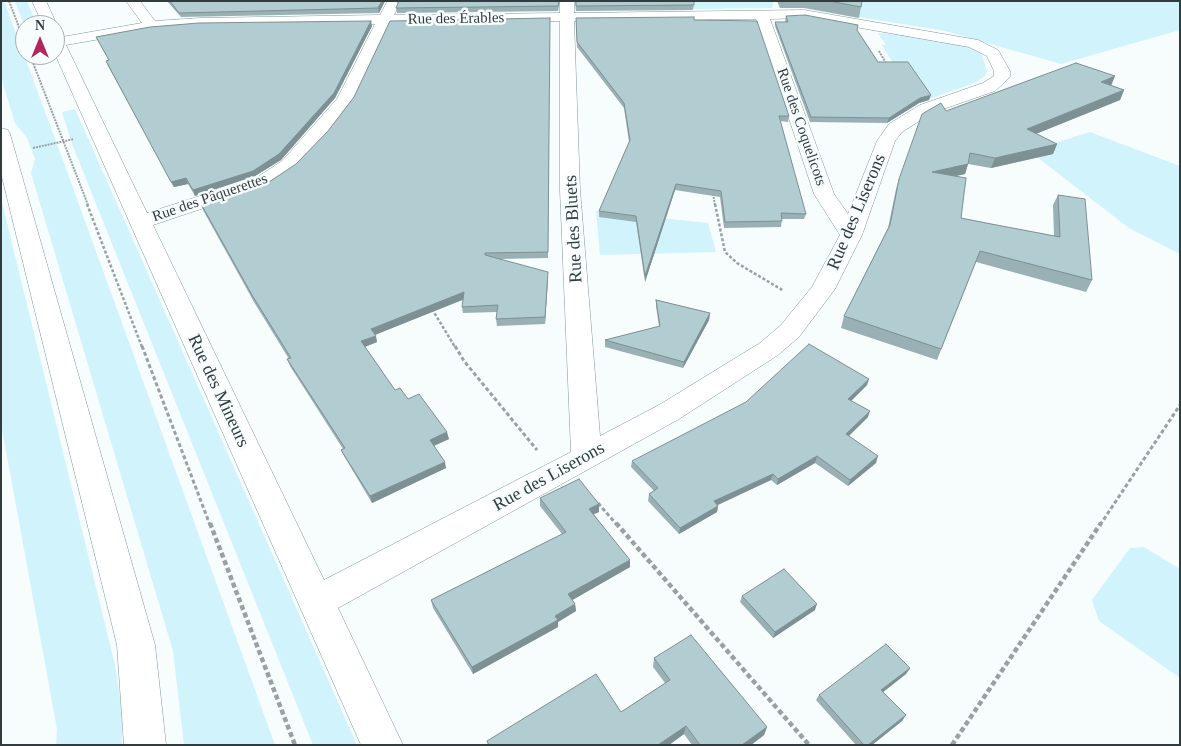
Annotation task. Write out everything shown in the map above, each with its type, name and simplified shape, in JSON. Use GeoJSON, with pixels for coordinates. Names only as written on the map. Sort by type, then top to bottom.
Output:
{"type":"FeatureCollection","features":[{"type":"Feature","properties":{"kind":"main road","name":"Rue des Mineurs"},"geometry":{"type":"LineString","coordinates":[[39,1],[45,15]]}},
{"type":"Feature","properties":{"kind":"main road"},"geometry":{"type":"LineString","coordinates":[[133,1],[152,26]]}},
{"type":"Feature","properties":{"kind":"main road","name":"Rue des Pâquerettes"},"geometry":{"type":"LineString","coordinates":[[141,222],[244,189],[274,176],[282,170],[321,131],[345,101],[394,1]]}},
{"type":"Feature","properties":{"kind":"main road","name":"Rue des Érables"},"geometry":{"type":"LineString","coordinates":[[65,34],[200,22],[386,20],[567,9],[761,14]]}},
{"type":"Feature","properties":{"kind":"main road","name":"Rue des Bluets"},"geometry":{"type":"LineString","coordinates":[[567,9],[570,190],[586,456]]}},
{"type":"Feature","properties":{"kind":"main road","name":"Rue des Coquelicots"},"geometry":{"type":"LineString","coordinates":[[761,14],[824,194],[851,235]]}},
{"type":"Feature","properties":{"kind":"main road","name":"Rue des Liserons"},"geometry":{"type":"LineString","coordinates":[[315,602],[669,412],[768,349],[790,331],[823,289],[851,235],[886,141],[895,128],[926,109],[998,81],[1002,77],[1000,63],[988,49],[959,39],[820,15],[761,14]]}},
{"type":"Feature","properties":{"kind":"main road","name":"Rue des Mineurs"},"geometry":{"type":"LineString","coordinates":[[65,59],[382,745]]}},
{"type":"Feature","properties":{"kind":"main road"},"geometry":{"type":"LineString","coordinates":[[4,144],[136,645],[145,745]]}},
{"type":"Feature","properties":{"kind":"path"},"geometry":{"type":"LineString","coordinates":[[9,1],[15,17]]}},
{"type":"Feature","properties":{"kind":"path"},"geometry":{"type":"LineString","coordinates":[[880,53],[889,68]]}},
{"type":"Feature","properties":{"kind":"path"},"geometry":{"type":"LineString","coordinates":[[34,65],[294,745]]}},
{"type":"Feature","properties":{"kind":"path"},"geometry":{"type":"LineString","coordinates":[[4,144],[63,142],[99,133]]}},
{"type":"Feature","properties":{"kind":"path"},"geometry":{"type":"LineString","coordinates":[[712,184],[721,243],[730,258],[810,306]]}},
{"type":"Feature","properties":{"kind":"path"},"geometry":{"type":"LineString","coordinates":[[952,745],[1180,404]]}},
{"type":"Feature","properties":{"kind":"shaded area"},"geometry":{"type":"Polygon","coordinates":[[[1,1],[4,1],[15,31],[15,65],[28,65],[275,745],[184,745],[173,651],[31,173],[35,159],[27,138],[15,123],[1,77],[1,1]]]}},
{"type":"Feature","properties":{"kind":"shaded area"},"geometry":{"type":"Polygon","coordinates":[[[15,1],[27,1],[33,15],[20,15],[15,1]]]}},
{"type":"Feature","properties":{"kind":"shaded area"},"geometry":{"type":"Polygon","coordinates":[[[666,1],[774,1],[772,8],[668,9],[666,1]]]}},
{"type":"Feature","properties":{"kind":"shaded area"},"geometry":{"type":"Polygon","coordinates":[[[845,1],[1180,1],[1180,30],[1061,64],[945,31],[841,14],[845,1]]]}},
{"type":"Feature","properties":{"kind":"shaded area"},"geometry":{"type":"Polygon","coordinates":[[[878,33],[912,34],[970,46],[981,52],[987,71],[985,76],[975,83],[917,103],[882,45],[886,45],[878,33]]]}},
{"type":"Feature","properties":{"kind":"shaded area"},"geometry":{"type":"Polygon","coordinates":[[[75,109],[357,745],[313,745],[72,144],[62,112],[75,109]]]}},
{"type":"Feature","properties":{"kind":"shaded area"},"geometry":{"type":"Polygon","coordinates":[[[1090,132],[1180,166],[1180,254],[1129,228],[1029,151],[1090,132]]]}},
{"type":"Feature","properties":{"kind":"shaded area"},"geometry":{"type":"Polygon","coordinates":[[[1,198],[115,665],[122,711],[122,745],[56,745],[57,729],[1,424],[1,198]]]}},
{"type":"Feature","properties":{"kind":"shaded area"},"geometry":{"type":"Polygon","coordinates":[[[596,211],[708,223],[716,252],[600,255],[596,211]]]}},
{"type":"Feature","properties":{"kind":"shaded area"},"geometry":{"type":"Polygon","coordinates":[[[1144,547],[1180,569],[1180,678],[1099,621],[1092,600],[1130,548],[1144,547]]]}},
{"type":"Feature","properties":{"kind":"building"},"geometry":{"type":"Polygon","coordinates":[[[170,1],[382,1],[378,8],[179,13],[170,1]]]}},
{"type":"Feature","properties":{"kind":"building"},"geometry":{"type":"Polygon","coordinates":[[[399,1],[559,1],[558,6],[396,8],[399,1]]]}},
{"type":"Feature","properties":{"kind":"building"},"geometry":{"type":"Polygon","coordinates":[[[576,1],[694,1],[694,5],[576,6],[576,1]]]}},
{"type":"Feature","properties":{"kind":"building"},"geometry":{"type":"Polygon","coordinates":[[[829,1],[862,1],[861,7],[829,1]]]}},
{"type":"Feature","properties":{"kind":"building"},"geometry":{"type":"Polygon","coordinates":[[[805,15],[858,25],[857,30],[878,62],[908,62],[931,95],[920,98],[889,118],[811,117],[775,22],[788,22],[786,16],[805,15]]]}},
{"type":"Feature","properties":{"kind":"building"},"geometry":{"type":"Polygon","coordinates":[[[694,17],[694,20],[757,21],[789,116],[779,116],[806,214],[781,213],[782,221],[725,222],[721,191],[676,184],[645,276],[636,216],[599,211],[630,140],[624,103],[577,42],[576,18],[694,17]]]}},
{"type":"Feature","properties":{"kind":"building"},"geometry":{"type":"Polygon","coordinates":[[[550,18],[548,252],[485,253],[485,255],[548,272],[545,317],[496,319],[498,305],[462,307],[464,292],[371,329],[376,336],[361,341],[395,390],[400,388],[408,399],[419,394],[447,432],[430,440],[445,462],[370,496],[341,450],[345,448],[287,359],[291,358],[252,295],[201,204],[269,182],[296,164],[328,131],[354,97],[390,21],[550,18]]]}},
{"type":"Feature","properties":{"kind":"building"},"geometry":{"type":"Polygon","coordinates":[[[371,21],[334,93],[279,154],[253,171],[193,190],[186,178],[171,182],[106,61],[109,60],[96,37],[150,27],[199,23],[371,21]]]}},
{"type":"Feature","properties":{"kind":"building"},"geometry":{"type":"Polygon","coordinates":[[[1076,63],[1115,76],[1101,82],[1124,90],[1027,129],[1057,144],[995,158],[970,153],[968,164],[932,172],[966,178],[961,218],[1060,237],[1058,195],[1085,199],[1092,280],[980,251],[941,349],[844,316],[890,225],[899,179],[922,114],[941,103],[946,111],[1076,63]]]}},
{"type":"Feature","properties":{"kind":"building"},"geometry":{"type":"Polygon","coordinates":[[[656,300],[710,313],[684,362],[605,340],[660,326],[656,300]]]}},
{"type":"Feature","properties":{"kind":"building"},"geometry":{"type":"Polygon","coordinates":[[[809,344],[869,379],[848,399],[870,411],[846,434],[878,456],[850,480],[817,456],[778,479],[773,474],[714,501],[718,506],[680,528],[649,494],[658,488],[632,461],[746,402],[809,344]]]}},
{"type":"Feature","properties":{"kind":"building"},"geometry":{"type":"Polygon","coordinates":[[[579,479],[599,504],[589,509],[630,560],[568,594],[575,604],[555,616],[558,620],[472,667],[431,600],[566,532],[540,498],[579,479]]]}},
{"type":"Feature","properties":{"kind":"building"},"geometry":{"type":"Polygon","coordinates":[[[784,569],[817,604],[775,632],[742,596],[784,569]]]}},
{"type":"Feature","properties":{"kind":"building"},"geometry":{"type":"Polygon","coordinates":[[[691,635],[767,727],[742,745],[700,745],[686,726],[658,745],[489,745],[487,741],[596,674],[621,712],[670,680],[654,658],[691,635]]]}},
{"type":"Feature","properties":{"kind":"building"},"geometry":{"type":"Polygon","coordinates":[[[886,644],[910,668],[881,690],[906,715],[868,745],[864,745],[819,695],[886,644]]]}}]}
